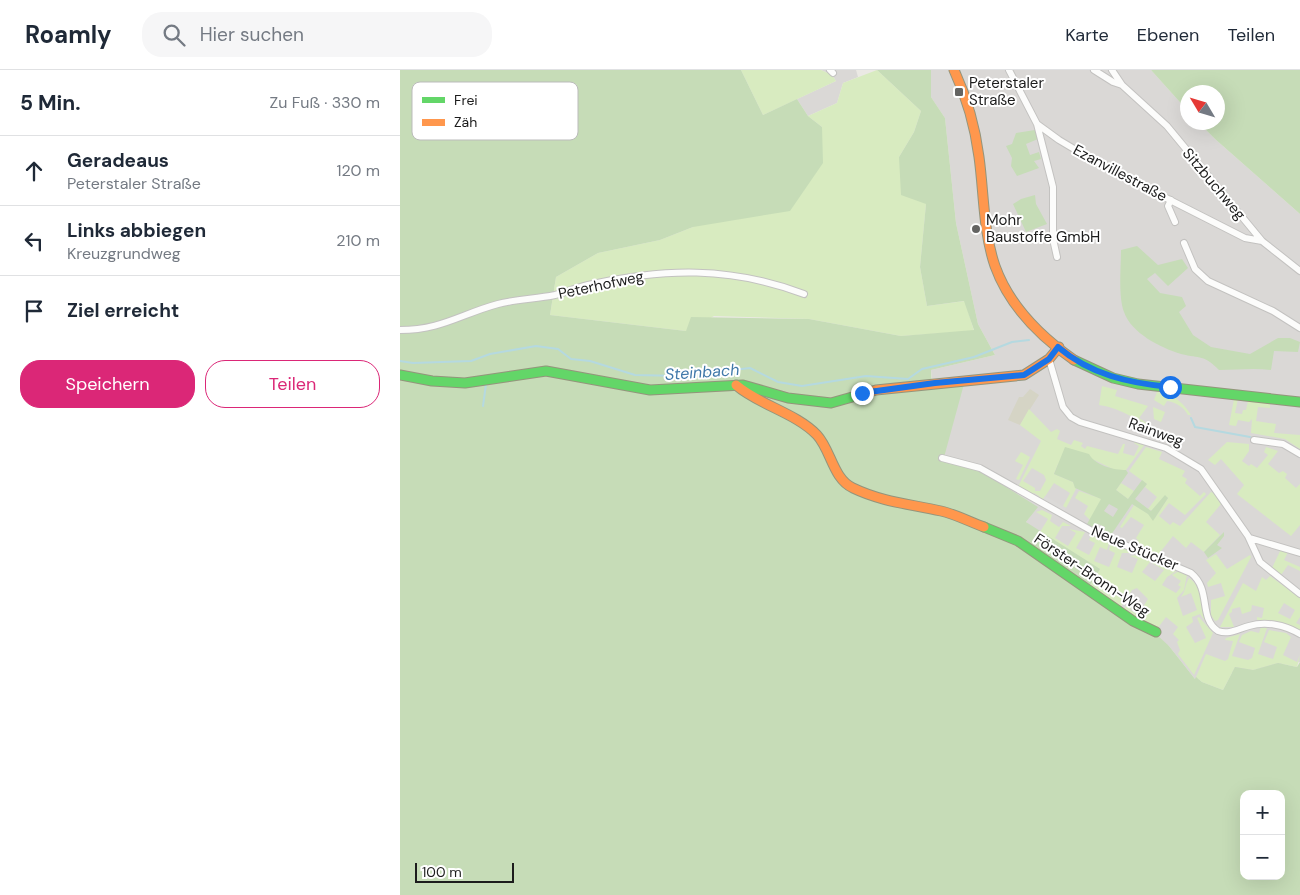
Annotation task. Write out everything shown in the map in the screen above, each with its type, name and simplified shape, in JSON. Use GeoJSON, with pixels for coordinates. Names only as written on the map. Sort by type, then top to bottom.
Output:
{"type":"FeatureCollection","features":[{"type":"Feature","properties":{"kind":"street"},"geometry":{"type":"LineString","coordinates":[[954,70],[966,96],[976,129],[981,155],[987,229],[997,272],[1019,309],[1058,347],[1086,367],[1119,379],[1300,402]]}},
{"type":"Feature","properties":{"kind":"street","name":"Ezanvillestraße"},"geometry":{"type":"LineString","coordinates":[[1008,70],[1038,124],[1077,152],[1245,238],[1262,241]]}},
{"type":"Feature","properties":{"kind":"street"},"geometry":{"type":"LineString","coordinates":[[1094,70],[1113,82],[1122,85]]}},
{"type":"Feature","properties":{"kind":"street","name":"Sitzbuchweg"},"geometry":{"type":"LineString","coordinates":[[1112,70],[1122,85],[1167,126],[1262,241],[1300,271]]}},
{"type":"Feature","properties":{"kind":"street"},"geometry":{"type":"LineString","coordinates":[[1038,124],[1053,187],[1053,243],[1057,257]]}},
{"type":"Feature","properties":{"kind":"street"},"geometry":{"type":"LineString","coordinates":[[1171,200],[1168,206],[1175,222]]}},
{"type":"Feature","properties":{"kind":"street"},"geometry":{"type":"LineString","coordinates":[[1184,243],[1195,269],[1208,282],[1272,311],[1300,328]]}},
{"type":"Feature","properties":{"kind":"street","name":"Peterhofweg"},"geometry":{"type":"LineString","coordinates":[[400,330],[435,327],[504,303],[552,295],[608,281],[674,272],[699,271],[735,276],[804,294]]}},
{"type":"Feature","properties":{"kind":"street"},"geometry":{"type":"LineString","coordinates":[[400,375],[432,381],[465,383],[518,374],[546,372],[650,390],[736,385],[754,387],[794,399],[831,403],[876,390],[1024,375],[1049,359],[1058,347]]}},
{"type":"Feature","properties":{"kind":"street","name":"Rainweg"},"geometry":{"type":"LineString","coordinates":[[1049,359],[1062,404],[1071,417],[1080,422],[1166,448],[1188,460],[1204,472],[1250,538],[1260,562],[1300,594]]}},
{"type":"Feature","properties":{"kind":"street","name":"Förster-Bronn-Weg"},"geometry":{"type":"LineString","coordinates":[[736,385],[745,393],[776,408],[816,434],[826,446],[842,480],[850,487],[884,501],[943,510],[1018,541],[1133,621],[1156,632]]}},
{"type":"Feature","properties":{"kind":"street"},"geometry":{"type":"LineString","coordinates":[[1254,440],[1282,444],[1300,454]]}},
{"type":"Feature","properties":{"kind":"street","name":"Neue Stücker"},"geometry":{"type":"LineString","coordinates":[[942,458],[980,468],[1092,531],[1191,573],[1202,584],[1208,618],[1218,631],[1229,632],[1250,626],[1270,624],[1288,628],[1300,634]]}},
{"type":"Feature","properties":{"kind":"street"},"geometry":{"type":"LineString","coordinates":[[1250,538],[1300,553]]}},
{"type":"Feature","properties":{"kind":"shaded area"},"geometry":{"type":"Polygon","coordinates":[[[821,70],[856,70],[858,77],[843,83],[837,103],[808,116],[797,99],[836,81],[832,75],[821,70]]]}},
{"type":"Feature","properties":{"kind":"shaded area"},"geometry":{"type":"Polygon","coordinates":[[[931,70],[1151,70],[1180,102],[1180,130],[1206,130],[1300,214],[1300,662],[1195,679],[1169,646],[1135,625],[1043,535],[1026,522],[1037,507],[943,461],[931,370],[995,355],[978,324],[956,223],[945,118],[931,97],[931,70]]]}},
{"type":"Feature","properties":{"kind":"shaded area"},"geometry":{"type":"Polygon","coordinates":[[[1030,389],[1039,395],[1020,425],[1008,420],[1019,397],[1023,397],[1030,389]]]}},
{"type":"Feature","properties":{"kind":"shaded area"},"geometry":{"type":"Polygon","coordinates":[[[1045,496],[1066,508],[1063,513],[1042,501],[1045,496]]]}},
{"type":"Feature","properties":{"kind":"green space"},"geometry":{"type":"Polygon","coordinates":[[[400,70],[741,70],[763,115],[797,99],[808,116],[822,127],[823,163],[790,211],[693,227],[660,240],[598,253],[556,277],[550,315],[686,331],[691,317],[809,319],[901,336],[974,330],[964,301],[927,306],[920,267],[926,204],[901,195],[899,157],[914,132],[921,111],[877,70],[931,70],[931,97],[945,118],[956,223],[978,324],[995,355],[931,370],[932,385],[964,384],[943,461],[979,470],[1038,507],[1026,522],[1100,569],[1090,585],[1156,634],[1169,646],[1195,679],[1196,677],[1202,682],[1223,690],[1235,667],[1253,670],[1278,663],[1297,667],[1300,662],[1300,895],[400,895],[400,70]]]}},
{"type":"Feature","properties":{"kind":"green space"},"geometry":{"type":"Polygon","coordinates":[[[741,70],[821,70],[832,75],[836,81],[763,115],[741,70]]]}},
{"type":"Feature","properties":{"kind":"green space"},"geometry":{"type":"Polygon","coordinates":[[[877,70],[921,111],[914,132],[899,157],[926,204],[920,267],[927,306],[965,301],[974,331],[901,336],[809,319],[714,316],[686,331],[550,315],[556,277],[598,253],[660,240],[693,227],[822,127],[808,116],[837,103],[843,83],[877,70]]]}},
{"type":"Feature","properties":{"kind":"green space"},"geometry":{"type":"Polygon","coordinates":[[[1151,70],[1300,70],[1300,214],[1206,130],[1225,130],[1225,85],[1180,85],[1180,102],[1151,70]]]}},
{"type":"Feature","properties":{"kind":"green space"},"geometry":{"type":"Polygon","coordinates":[[[1035,130],[1038,139],[1026,144],[1030,155],[1039,152],[1041,159],[1034,161],[1039,168],[1017,176],[1011,166],[1012,158],[1006,146],[1012,144],[1016,133],[1035,130]]]}},
{"type":"Feature","properties":{"kind":"green space"},"geometry":{"type":"Polygon","coordinates":[[[1035,195],[1036,204],[1047,224],[1026,232],[1013,204],[1021,199],[1035,195]]]}},
{"type":"Feature","properties":{"kind":"green space"},"geometry":{"type":"Polygon","coordinates":[[[1137,246],[1158,265],[1182,259],[1188,268],[1168,286],[1155,273],[1147,279],[1160,293],[1182,297],[1186,306],[1179,312],[1193,335],[1211,347],[1250,354],[1278,338],[1290,338],[1300,342],[1298,352],[1274,351],[1271,370],[1219,370],[1205,359],[1181,354],[1148,339],[1133,327],[1128,320],[1121,298],[1121,250],[1137,246]]]}},
{"type":"Feature","properties":{"kind":"green space"},"geometry":{"type":"Polygon","coordinates":[[[1102,386],[1117,390],[1115,396],[1148,406],[1139,418],[1160,432],[1123,412],[1099,405],[1102,386]]]}},
{"type":"Feature","properties":{"kind":"green space"},"geometry":{"type":"Polygon","coordinates":[[[1157,392],[1162,392],[1177,399],[1191,415],[1188,415],[1182,407],[1173,402],[1167,401],[1164,406],[1154,400],[1157,392]]]}},
{"type":"Feature","properties":{"kind":"green space"},"geometry":{"type":"Polygon","coordinates":[[[1234,399],[1238,399],[1235,413],[1242,414],[1243,410],[1246,410],[1248,401],[1270,403],[1270,408],[1258,407],[1256,421],[1276,424],[1274,433],[1300,435],[1300,449],[1285,439],[1251,433],[1252,419],[1249,422],[1238,420],[1236,426],[1229,425],[1234,399]]]}},
{"type":"Feature","properties":{"kind":"green space"},"geometry":{"type":"Polygon","coordinates":[[[1153,407],[1165,412],[1161,422],[1154,419],[1153,407]]]}},
{"type":"Feature","properties":{"kind":"green space"},"geometry":{"type":"Polygon","coordinates":[[[1029,409],[1051,432],[1057,429],[1060,431],[1057,439],[1071,445],[1074,440],[1083,443],[1081,446],[1085,449],[1087,446],[1118,454],[1123,444],[1125,444],[1123,453],[1134,456],[1139,446],[1134,441],[1145,444],[1126,470],[1115,470],[1092,459],[1058,464],[1054,474],[1073,482],[1076,489],[1066,508],[1063,506],[1070,493],[1054,483],[1042,501],[1034,493],[1031,495],[1018,487],[1041,441],[1020,425],[1029,409]],[[1032,468],[1023,481],[1035,488],[1035,491],[1040,491],[1046,480],[1044,475],[1032,468]]]}},
{"type":"Feature","properties":{"kind":"green space"},"geometry":{"type":"Polygon","coordinates":[[[1227,442],[1249,444],[1249,451],[1242,461],[1249,466],[1251,464],[1257,468],[1268,455],[1264,452],[1266,447],[1278,451],[1268,464],[1279,473],[1283,471],[1287,474],[1285,478],[1296,488],[1300,484],[1300,525],[1291,536],[1237,494],[1244,485],[1221,459],[1215,465],[1208,460],[1227,442]]]}},
{"type":"Feature","properties":{"kind":"green space"},"geometry":{"type":"Polygon","coordinates":[[[1065,447],[1089,454],[1096,462],[1106,467],[1126,470],[1128,473],[1116,490],[1128,499],[1142,480],[1147,484],[1135,499],[1151,511],[1165,495],[1168,498],[1153,521],[1148,514],[1132,504],[1111,535],[1103,532],[1105,527],[1098,524],[1092,527],[1087,524],[1101,499],[1075,488],[1073,482],[1054,474],[1065,447]],[[1109,504],[1104,511],[1113,517],[1118,509],[1109,504]]]}},
{"type":"Feature","properties":{"kind":"green space"},"geometry":{"type":"Polygon","coordinates":[[[1146,447],[1162,452],[1159,459],[1185,471],[1182,476],[1187,479],[1185,483],[1200,496],[1204,492],[1206,494],[1185,515],[1169,503],[1159,516],[1170,525],[1173,522],[1180,526],[1211,492],[1214,493],[1221,504],[1206,522],[1220,535],[1204,552],[1191,542],[1186,548],[1173,536],[1158,555],[1135,545],[1138,540],[1136,538],[1144,525],[1131,517],[1122,528],[1120,527],[1134,505],[1155,518],[1168,498],[1165,496],[1152,511],[1148,509],[1157,497],[1145,487],[1147,484],[1129,471],[1146,447]]]}},
{"type":"Feature","properties":{"kind":"green space"},"geometry":{"type":"Polygon","coordinates":[[[1021,452],[1030,457],[1019,480],[1016,479],[1023,465],[1015,461],[1021,452]]]}},
{"type":"Feature","properties":{"kind":"green space"},"geometry":{"type":"Polygon","coordinates":[[[1121,483],[1134,491],[1128,499],[1116,490],[1121,483]]]}},
{"type":"Feature","properties":{"kind":"green space"},"geometry":{"type":"Polygon","coordinates":[[[1079,491],[1102,499],[1090,520],[1084,514],[1088,506],[1075,498],[1079,491]]]}},
{"type":"Feature","properties":{"kind":"green space"},"geometry":{"type":"Polygon","coordinates":[[[1042,510],[1052,515],[1050,521],[1059,527],[1063,522],[1071,526],[1062,526],[1055,538],[1068,546],[1076,533],[1069,529],[1085,532],[1076,548],[1089,555],[1095,543],[1089,540],[1091,535],[1109,543],[1107,550],[1100,547],[1094,561],[1109,567],[1115,553],[1109,550],[1111,542],[1137,553],[1122,553],[1117,567],[1132,573],[1138,559],[1130,556],[1138,555],[1158,562],[1150,562],[1142,572],[1155,581],[1164,570],[1152,563],[1161,563],[1178,570],[1167,577],[1162,585],[1176,593],[1181,587],[1178,585],[1181,581],[1172,575],[1179,571],[1187,575],[1184,590],[1177,598],[1183,616],[1197,610],[1191,593],[1181,597],[1184,592],[1189,578],[1194,582],[1200,592],[1205,621],[1200,614],[1192,617],[1193,622],[1186,627],[1195,643],[1206,638],[1197,618],[1199,617],[1213,633],[1194,675],[1178,654],[1180,650],[1177,642],[1179,640],[1173,634],[1178,627],[1166,617],[1157,629],[1144,626],[1122,610],[1129,604],[1132,606],[1130,610],[1138,615],[1148,599],[1137,588],[1132,590],[1119,610],[1090,585],[1100,569],[1040,532],[1048,519],[1036,512],[1042,510]]]}},
{"type":"Feature","properties":{"kind":"green space"},"geometry":{"type":"Polygon","coordinates":[[[1224,532],[1224,536],[1217,545],[1222,548],[1208,558],[1204,552],[1224,532]]]}},
{"type":"Feature","properties":{"kind":"green space"},"geometry":{"type":"Polygon","coordinates":[[[1281,549],[1288,552],[1284,560],[1300,567],[1300,571],[1288,565],[1281,575],[1272,568],[1281,549]]]}},
{"type":"Feature","properties":{"kind":"green space"},"geometry":{"type":"Polygon","coordinates":[[[1216,554],[1227,569],[1250,555],[1251,557],[1218,620],[1215,621],[1211,615],[1211,600],[1225,596],[1221,583],[1208,587],[1207,583],[1216,573],[1206,560],[1216,554]]]}},
{"type":"Feature","properties":{"kind":"green space"},"geometry":{"type":"Polygon","coordinates":[[[1270,576],[1300,598],[1300,617],[1296,623],[1300,625],[1300,630],[1284,623],[1257,620],[1257,617],[1262,618],[1264,608],[1252,605],[1251,611],[1242,614],[1240,607],[1232,609],[1232,612],[1229,614],[1234,627],[1220,627],[1243,583],[1256,591],[1262,577],[1266,580],[1270,576]],[[1284,603],[1278,613],[1290,619],[1295,610],[1284,603]]]}},
{"type":"Feature","properties":{"kind":"green space"},"geometry":{"type":"Polygon","coordinates":[[[1261,627],[1267,628],[1258,654],[1273,659],[1277,647],[1264,642],[1269,630],[1286,633],[1291,637],[1283,655],[1297,662],[1300,655],[1297,667],[1278,663],[1253,670],[1235,667],[1223,690],[1202,682],[1196,677],[1206,654],[1225,661],[1228,659],[1233,641],[1225,640],[1226,638],[1240,634],[1232,656],[1248,660],[1252,658],[1255,648],[1239,642],[1242,635],[1251,631],[1259,633],[1261,627]]]}},
{"type":"Feature","properties":{"kind":"waterway","name":"Steinbach"},"geometry":{"type":"LineString","coordinates":[[400,361],[413,363],[471,361],[490,354],[536,346],[558,349],[571,359],[590,361],[635,375],[680,376],[750,368],[778,382],[802,386],[866,376],[908,379],[922,369],[974,357],[1012,342],[1029,340]]}},
{"type":"Feature","properties":{"kind":"waterway"},"geometry":{"type":"LineString","coordinates":[[483,406],[486,384]]}},
{"type":"Feature","properties":{"kind":"waterway","name":"Steinbach"},"geometry":{"type":"LineString","coordinates":[[1191,418],[1195,427],[1250,437]]}},
{"type":"Feature","properties":{"kind":"traffic: fast"},"geometry":{"type":"LineString","coordinates":[[1074,360],[1113,378],[1138,384],[1300,402]]}},
{"type":"Feature","properties":{"kind":"traffic: fast"},"geometry":{"type":"LineString","coordinates":[[400,375],[432,381],[465,383],[546,371],[650,390],[743,385],[788,398],[831,403],[863,394]]}},
{"type":"Feature","properties":{"kind":"traffic: fast"},"geometry":{"type":"LineString","coordinates":[[984,527],[1018,541],[1133,621],[1156,632]]}},
{"type":"Feature","properties":{"kind":"traffic: slow"},"geometry":{"type":"LineString","coordinates":[[954,70],[967,102],[975,134],[981,171],[986,226],[995,266],[1009,294],[1027,319],[1074,360]]}},
{"type":"Feature","properties":{"kind":"traffic: slow"},"geometry":{"type":"LineString","coordinates":[[863,394],[876,390],[1024,375],[1049,359],[1059,347]]}},
{"type":"Feature","properties":{"kind":"traffic: slow"},"geometry":{"type":"LineString","coordinates":[[736,385],[755,398],[799,421],[817,435],[846,484],[885,500],[946,512],[984,527]]}},
{"type":"Feature","properties":{"kind":"place","name":"Peterstaler Straße"},"geometry":{"type":"Point","coordinates":[959,92]}},
{"type":"Feature","properties":{"kind":"place","name":"Mohr Baustoffe GmbH"},"geometry":{"type":"Point","coordinates":[976,229]}},
{"type":"Feature","properties":{"kind":"route"},"geometry":{"type":"LineString","coordinates":[[862,393],[935,383],[1024,375],[1032,372],[1049,359],[1058,347],[1082,365],[1100,374],[1131,382],[1170,387]]}}]}
